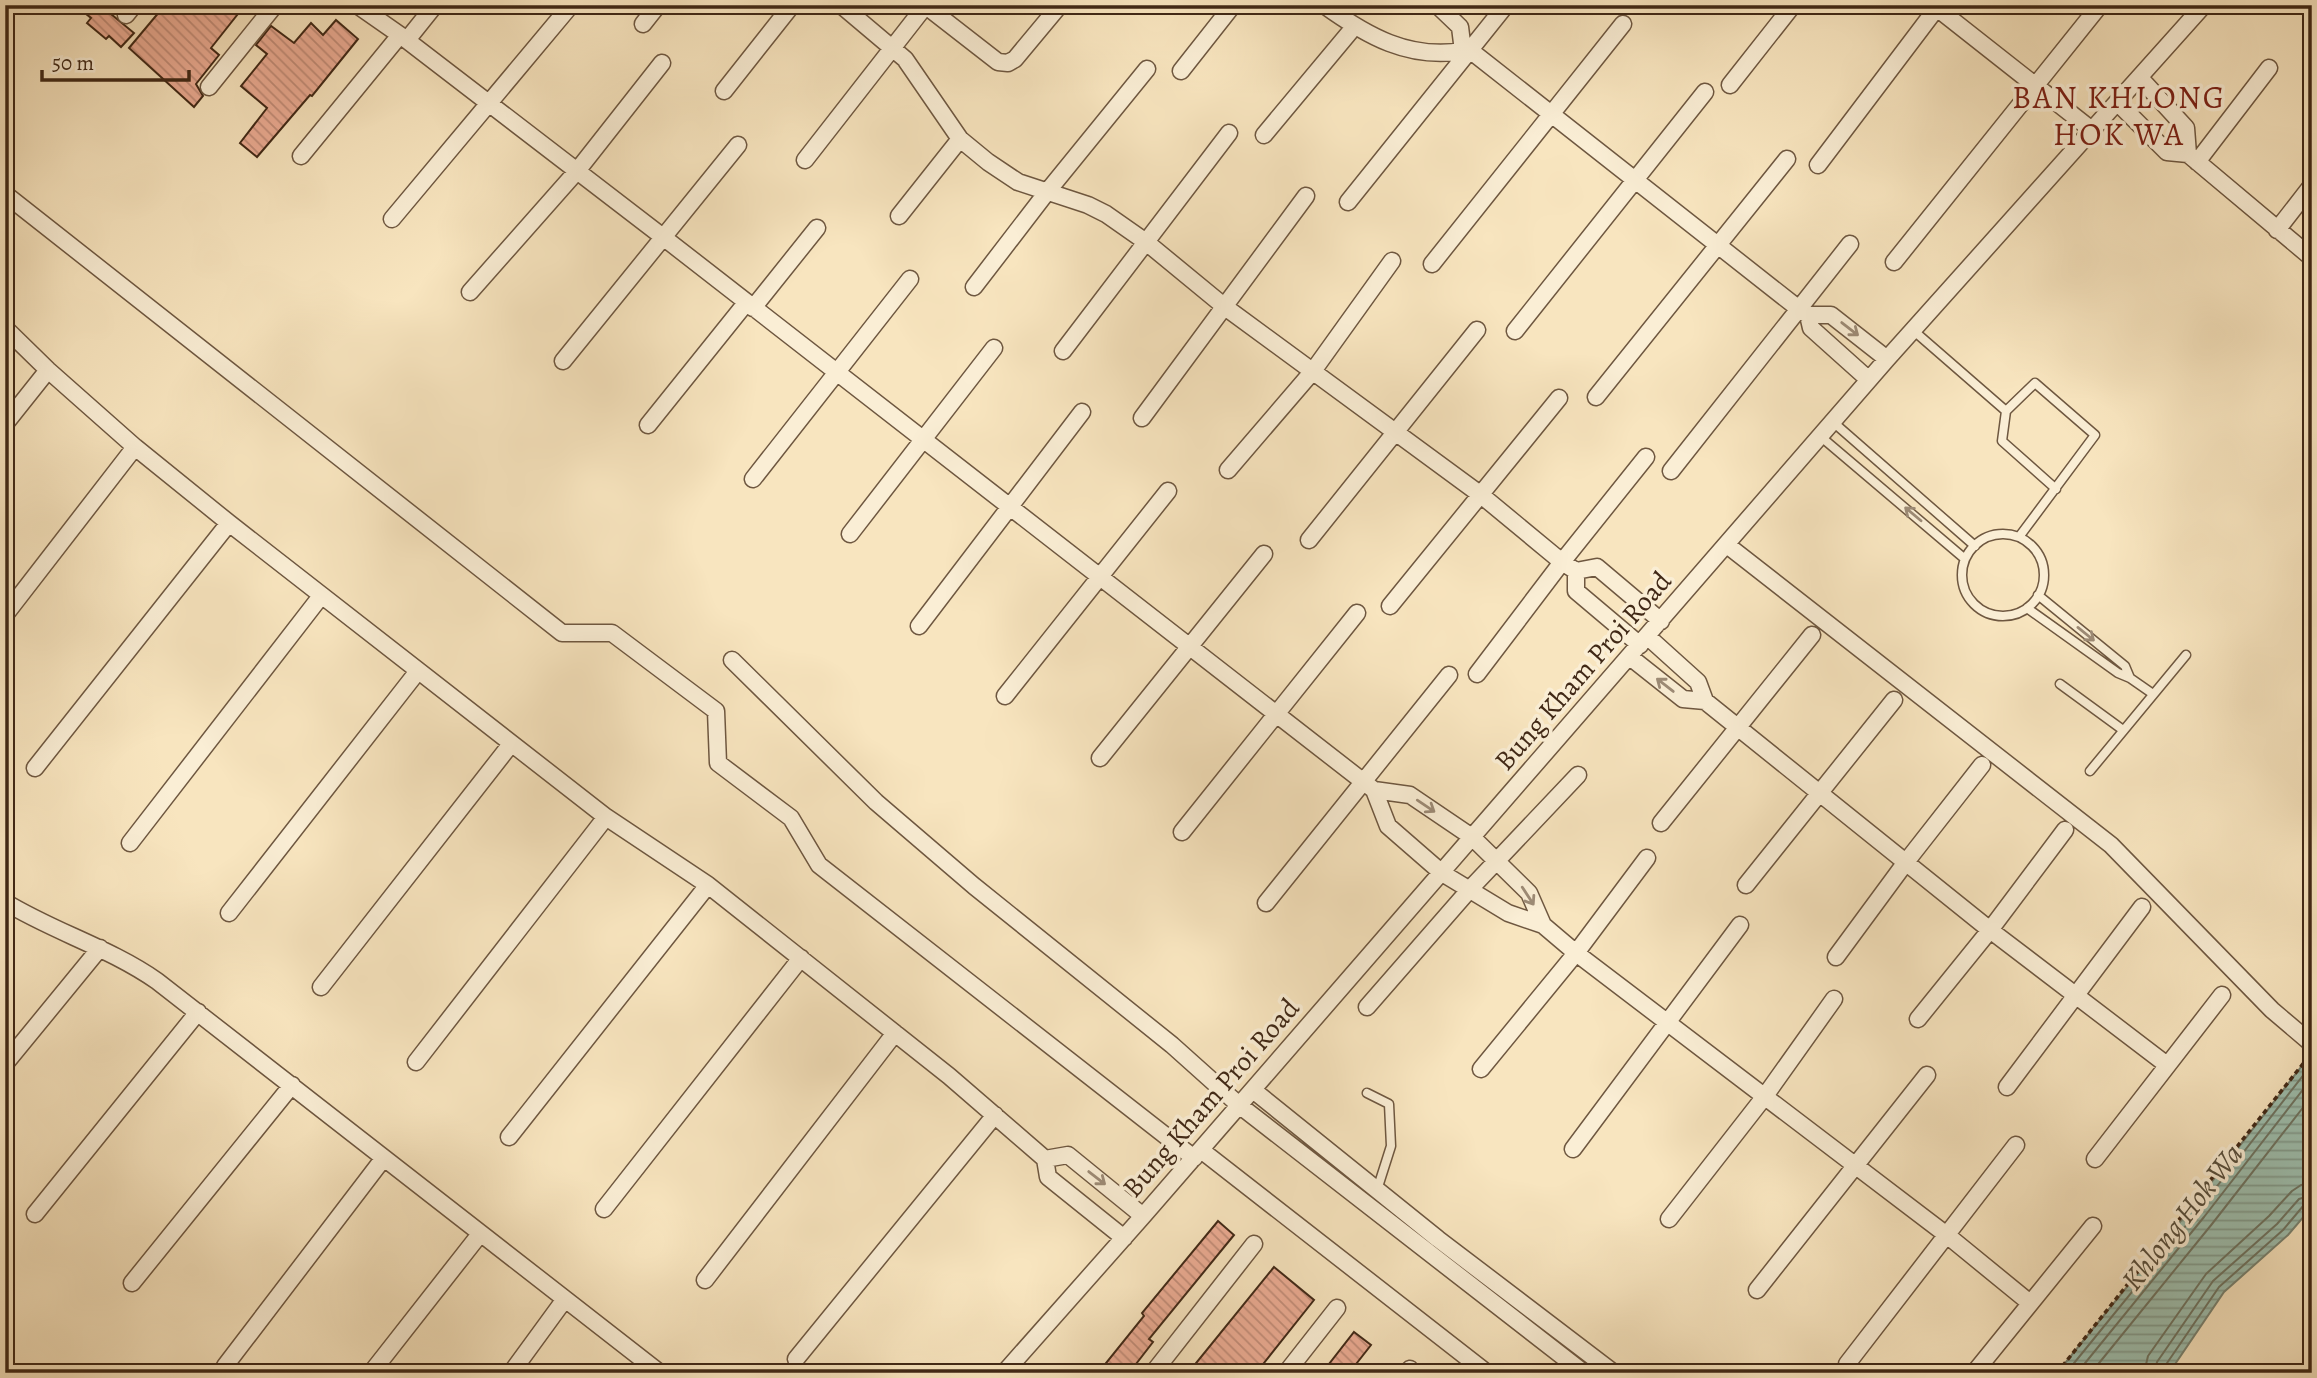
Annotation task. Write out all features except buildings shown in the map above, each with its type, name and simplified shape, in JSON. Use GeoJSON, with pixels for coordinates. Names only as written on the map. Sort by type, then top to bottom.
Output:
{"type":"FeatureCollection","features":[{"type":"Feature","properties":{"kind":"street"},"geometry":{"type":"LineString","coordinates":[[209,87],[275,5]]}},
{"type":"Feature","properties":{"kind":"street"},"geometry":{"type":"LineString","coordinates":[[357,5],[663,237],[1369,786],[1410,795],[1472,837],[1529,893],[1543,925]]}},
{"type":"Feature","properties":{"kind":"street"},"geometry":{"type":"LineString","coordinates":[[302,156],[403,38],[435,5]]}},
{"type":"Feature","properties":{"kind":"street"},"geometry":{"type":"LineString","coordinates":[[392,219],[571,5]]}},
{"type":"Feature","properties":{"kind":"street"},"geometry":{"type":"LineString","coordinates":[[643,24],[658,5]]}},
{"type":"Feature","properties":{"kind":"street"},"geometry":{"type":"LineString","coordinates":[[724,91],[792,5]]}},
{"type":"Feature","properties":{"kind":"street"},"geometry":{"type":"LineString","coordinates":[[841,5],[893,47],[914,71],[960,139],[1018,182],[1088,205],[1106,214],[1146,242],[1225,307],[1481,495],[1562,562],[1576,571],[1597,567],[1661,621]]}},
{"type":"Feature","properties":{"kind":"street"},"geometry":{"type":"LineString","coordinates":[[805,160],[926,6],[998,62],[1008,63],[1015,59],[1060,5]]}},
{"type":"Feature","properties":{"kind":"street"},"geometry":{"type":"LineString","coordinates":[[1181,71],[1233,5]]}},
{"type":"Feature","properties":{"kind":"street"},"geometry":{"type":"LineString","coordinates":[[1324,5],[1354,27],[1407,49],[1440,55],[1467,51]]}},
{"type":"Feature","properties":{"kind":"street"},"geometry":{"type":"LineString","coordinates":[[1437,5],[1460,27],[1467,51],[1803,312],[1811,328],[1869,380]]}},
{"type":"Feature","properties":{"kind":"street"},"geometry":{"type":"LineString","coordinates":[[1348,202],[1506,5]]}},
{"type":"Feature","properties":{"kind":"street"},"geometry":{"type":"LineString","coordinates":[[1730,85],[1793,5]]}},
{"type":"Feature","properties":{"kind":"street"},"geometry":{"type":"LineString","coordinates":[[1895,262],[2100,5]]}},
{"type":"Feature","properties":{"kind":"street","name":"Bung Kham Proi Road"},"geometry":{"type":"LineString","coordinates":[[1003,1373],[1124,1238],[1887,359],[2204,5]]}},
{"type":"Feature","properties":{"kind":"street"},"geometry":{"type":"LineString","coordinates":[[1818,165],[1936,6],[2093,131]]}},
{"type":"Feature","properties":{"kind":"street"},"geometry":{"type":"LineString","coordinates":[[1432,264],[1623,24]]}},
{"type":"Feature","properties":{"kind":"street"},"geometry":{"type":"LineString","coordinates":[[1264,135],[1354,27]]}},
{"type":"Feature","properties":{"kind":"street"},"geometry":{"type":"LineString","coordinates":[[470,292],[577,171],[662,63]]}},
{"type":"Feature","properties":{"kind":"street"},"geometry":{"type":"LineString","coordinates":[[2192,158],[2269,68]]}},
{"type":"Feature","properties":{"kind":"street"},"geometry":{"type":"LineString","coordinates":[[974,287],[1046,192],[1147,69]]}},
{"type":"Feature","properties":{"kind":"street"},"geometry":{"type":"LineString","coordinates":[[2140,78],[2186,128],[2192,158]]}},
{"type":"Feature","properties":{"kind":"street"},"geometry":{"type":"LineString","coordinates":[[1516,331],[1705,92]]}},
{"type":"Feature","properties":{"kind":"street"},"geometry":{"type":"LineString","coordinates":[[2118,103],[2167,152],[2192,158],[2312,258]]}},
{"type":"Feature","properties":{"kind":"street"},"geometry":{"type":"LineString","coordinates":[[1063,351],[1229,133]]}},
{"type":"Feature","properties":{"kind":"street"},"geometry":{"type":"LineString","coordinates":[[899,216],[960,139]]}},
{"type":"Feature","properties":{"kind":"street"},"geometry":{"type":"LineString","coordinates":[[563,361],[738,145]]}},
{"type":"Feature","properties":{"kind":"street"},"geometry":{"type":"LineString","coordinates":[[1596,397],[1787,159]]}},
{"type":"Feature","properties":{"kind":"street"},"geometry":{"type":"LineString","coordinates":[[2277,230],[2312,185]]}},
{"type":"Feature","properties":{"kind":"street"},"geometry":{"type":"LineString","coordinates":[[5,194],[562,633],[612,632],[716,711],[718,763],[790,818],[819,865],[1487,1373]]}},
{"type":"Feature","properties":{"kind":"street"},"geometry":{"type":"LineString","coordinates":[[1142,418],[1306,196]]}},
{"type":"Feature","properties":{"kind":"street"},"geometry":{"type":"LineString","coordinates":[[649,425],[817,228]]}},
{"type":"Feature","properties":{"kind":"street"},"geometry":{"type":"LineString","coordinates":[[1671,471],[1803,312],[1850,244]]}},
{"type":"Feature","properties":{"kind":"street"},"geometry":{"type":"LineString","coordinates":[[1228,470],[1312,371],[1392,261]]}},
{"type":"Feature","properties":{"kind":"street"},"geometry":{"type":"LineString","coordinates":[[753,479],[910,279]]}},
{"type":"Feature","properties":{"kind":"street"},"geometry":{"type":"LineString","coordinates":[[1803,312],[1831,315],[1887,359]]}},
{"type":"Feature","properties":{"kind":"street"},"geometry":{"type":"LineString","coordinates":[[5,328],[135,447],[321,596],[606,817],[708,885],[895,1032],[1045,1158],[1048,1177],[1124,1238]]}},
{"type":"Feature","properties":{"kind":"street"},"geometry":{"type":"LineString","coordinates":[[1309,540],[1477,330]]}},
{"type":"Feature","properties":{"kind":"street"},"geometry":{"type":"LineString","coordinates":[[850,534],[994,348]]}},
{"type":"Feature","properties":{"kind":"street"},"geometry":{"type":"LineString","coordinates":[[5,424],[48,370]]}},
{"type":"Feature","properties":{"kind":"street"},"geometry":{"type":"LineString","coordinates":[[1390,606],[1559,398]]}},
{"type":"Feature","properties":{"kind":"street"},"geometry":{"type":"LineString","coordinates":[[919,626],[1082,412]]}},
{"type":"Feature","properties":{"kind":"street"},"geometry":{"type":"LineString","coordinates":[[5,615],[135,447]]}},
{"type":"Feature","properties":{"kind":"street"},"geometry":{"type":"LineString","coordinates":[[1477,674],[1646,457]]}},
{"type":"Feature","properties":{"kind":"street"},"geometry":{"type":"LineString","coordinates":[[1005,696],[1168,491]]}},
{"type":"Feature","properties":{"kind":"street"},"geometry":{"type":"LineString","coordinates":[[36,768],[229,523]]}},
{"type":"Feature","properties":{"kind":"street"},"geometry":{"type":"LineString","coordinates":[[1727,545],[2111,845],[2272,1010],[2312,1044]]}},
{"type":"Feature","properties":{"kind":"street"},"geometry":{"type":"LineString","coordinates":[[1100,758],[1264,554]]}},
{"type":"Feature","properties":{"kind":"street"},"geometry":{"type":"LineString","coordinates":[[1576,571],[1576,591],[1639,646],[1683,699],[1705,701],[1990,930],[2167,1065]]}},
{"type":"Feature","properties":{"kind":"street"},"geometry":{"type":"LineString","coordinates":[[130,843],[321,596]]}},
{"type":"Feature","properties":{"kind":"street"},"geometry":{"type":"LineString","coordinates":[[1182,832],[1357,613]]}},
{"type":"Feature","properties":{"kind":"street"},"geometry":{"type":"LineString","coordinates":[[1661,823],[1812,635]]}},
{"type":"Feature","properties":{"kind":"street"},"geometry":{"type":"LineString","coordinates":[[1639,646],[1698,682],[1705,701]]}},
{"type":"Feature","properties":{"kind":"street"},"geometry":{"type":"LineString","coordinates":[[732,660],[876,802],[974,886],[1172,1045],[1239,1105],[1584,1373]]}},
{"type":"Feature","properties":{"kind":"street"},"geometry":{"type":"LineString","coordinates":[[229,913],[418,671]]}},
{"type":"Feature","properties":{"kind":"street"},"geometry":{"type":"LineString","coordinates":[[1266,903],[1369,786],[1449,675]]}},
{"type":"Feature","properties":{"kind":"street"},"geometry":{"type":"LineString","coordinates":[[1746,885],[1894,700]]}},
{"type":"Feature","properties":{"kind":"street"},"geometry":{"type":"LineString","coordinates":[[321,987],[511,744]]}},
{"type":"Feature","properties":{"kind":"street"},"geometry":{"type":"LineString","coordinates":[[1836,957],[1982,765]]}},
{"type":"Feature","properties":{"kind":"street"},"geometry":{"type":"LineString","coordinates":[[1367,1007],[1469,889],[1578,775]]}},
{"type":"Feature","properties":{"kind":"street"},"geometry":{"type":"LineString","coordinates":[[1369,786],[1388,827],[1442,873],[1508,914],[1543,925],[1576,953],[1948,1236],[2030,1303]]}},
{"type":"Feature","properties":{"kind":"street"},"geometry":{"type":"LineString","coordinates":[[416,1062],[606,817]]}},
{"type":"Feature","properties":{"kind":"street"},"geometry":{"type":"LineString","coordinates":[[1919,1019],[2065,830]]}},
{"type":"Feature","properties":{"kind":"street"},"geometry":{"type":"LineString","coordinates":[[1481,1069],[1576,953],[1647,858]]}},
{"type":"Feature","properties":{"kind":"street"},"geometry":{"type":"LineString","coordinates":[[509,1137],[708,885]]}},
{"type":"Feature","properties":{"kind":"street"},"geometry":{"type":"LineString","coordinates":[[5,902],[134,965],[660,1373]]}},
{"type":"Feature","properties":{"kind":"street"},"geometry":{"type":"LineString","coordinates":[[2007,1087],[2142,907]]}},
{"type":"Feature","properties":{"kind":"street"},"geometry":{"type":"LineString","coordinates":[[1573,1149],[1740,925]]}},
{"type":"Feature","properties":{"kind":"street"},"geometry":{"type":"LineString","coordinates":[[5,1064],[100,948]]}},
{"type":"Feature","properties":{"kind":"street"},"geometry":{"type":"LineString","coordinates":[[604,1209],[801,958]]}},
{"type":"Feature","properties":{"kind":"street"},"geometry":{"type":"LineString","coordinates":[[2095,1159],[2222,995]]}},
{"type":"Feature","properties":{"kind":"street"},"geometry":{"type":"LineString","coordinates":[[1669,1219],[1765,1096],[1834,999]]}},
{"type":"Feature","properties":{"kind":"street"},"geometry":{"type":"LineString","coordinates":[[35,1214],[198,1012]]}},
{"type":"Feature","properties":{"kind":"street"},"geometry":{"type":"LineString","coordinates":[[705,1280],[895,1032]]}},
{"type":"Feature","properties":{"kind":"street"},"geometry":{"type":"LineString","coordinates":[[1757,1290],[1927,1075]]}},
{"type":"Feature","properties":{"kind":"street"},"geometry":{"type":"LineString","coordinates":[[132,1283],[292,1085]]}},
{"type":"Feature","properties":{"kind":"street"},"geometry":{"type":"LineString","coordinates":[[1253,1090],[1438,1239],[1614,1373]]}},
{"type":"Feature","properties":{"kind":"street"},"geometry":{"type":"LineString","coordinates":[[796,1359],[995,1115]]}},
{"type":"Feature","properties":{"kind":"street"},"geometry":{"type":"LineString","coordinates":[[1847,1364],[2016,1145]]}},
{"type":"Feature","properties":{"kind":"street"},"geometry":{"type":"LineString","coordinates":[[1045,1158],[1068,1155],[1143,1216]]}},
{"type":"Feature","properties":{"kind":"street"},"geometry":{"type":"LineString","coordinates":[[225,1366],[383,1159]]}},
{"type":"Feature","properties":{"kind":"street"},"geometry":{"type":"LineString","coordinates":[[1974,1373],[2093,1226]]}},
{"type":"Feature","properties":{"kind":"street"},"geometry":{"type":"LineString","coordinates":[[371,1373],[480,1234]]}},
{"type":"Feature","properties":{"kind":"street"},"geometry":{"type":"LineString","coordinates":[[1153,1373],[1254,1244]]}},
{"type":"Feature","properties":{"kind":"street"},"geometry":{"type":"LineString","coordinates":[[511,1373],[565,1299]]}},
{"type":"Feature","properties":{"kind":"street"},"geometry":{"type":"LineString","coordinates":[[1286,1373],[1338,1308]]}},
{"type":"Feature","properties":{"kind":"lane"},"geometry":{"type":"LineString","coordinates":[[1914,331],[2006,411]]}},
{"type":"Feature","properties":{"kind":"lane"},"geometry":{"type":"LineString","coordinates":[[2019,537],[2056,489],[2094,438],[2094,433],[2035,383],[2006,411],[2002,441],[2056,489]]}},
{"type":"Feature","properties":{"kind":"lane"},"geometry":{"type":"LineString","coordinates":[[1833,422],[1975,545]]}},
{"type":"Feature","properties":{"kind":"lane"},"geometry":{"type":"LineString","coordinates":[[1820,436],[1965,559]]}},
{"type":"Feature","properties":{"kind":"lane"},"geometry":{"type":"LineString","coordinates":[[1998,534],[2019,537],[2028,542],[2041,559],[2043,581],[2038,595],[2027,608],[2007,615],[1986,612],[1977,607],[1965,590],[1962,569],[1965,559],[1975,545],[1998,534]]}},
{"type":"Feature","properties":{"kind":"lane"},"geometry":{"type":"LineString","coordinates":[[2038,595],[2125,666],[2130,678]]}},
{"type":"Feature","properties":{"kind":"lane"},"geometry":{"type":"LineString","coordinates":[[2027,608],[2152,694]]}},
{"type":"Feature","properties":{"kind":"lane"},"geometry":{"type":"LineString","coordinates":[[2090,771],[2186,655]]}},
{"type":"Feature","properties":{"kind":"lane"},"geometry":{"type":"LineString","coordinates":[[2060,684],[2123,730]]}},
{"type":"Feature","properties":{"kind":"lane"},"geometry":{"type":"LineString","coordinates":[[1367,1093],[1389,1104],[1391,1146],[1377,1190]]}},
{"type":"Feature","properties":{"kind":"path"},"geometry":{"type":"LineString","coordinates":[[2057,1373],[2312,1052]]}},
{"type":"Feature","properties":{"kind":"water"},"geometry":{"type":"Polygon","coordinates":[[[2312,1053],[2312,1207],[2288,1235],[2224,1292],[2169,1373],[2057,1373],[2192,1207],[2312,1053]]]}},
{"type":"Feature","properties":{"kind":"district","name":"BAN KHLONG HOK WA"},"geometry":{"type":"Point","coordinates":[2119,116]}},
{"type":"Feature","properties":{"kind":"water label","name":"Khlong Hok Wa"},"geometry":{"type":"Point","coordinates":[2182,1217]}}]}
